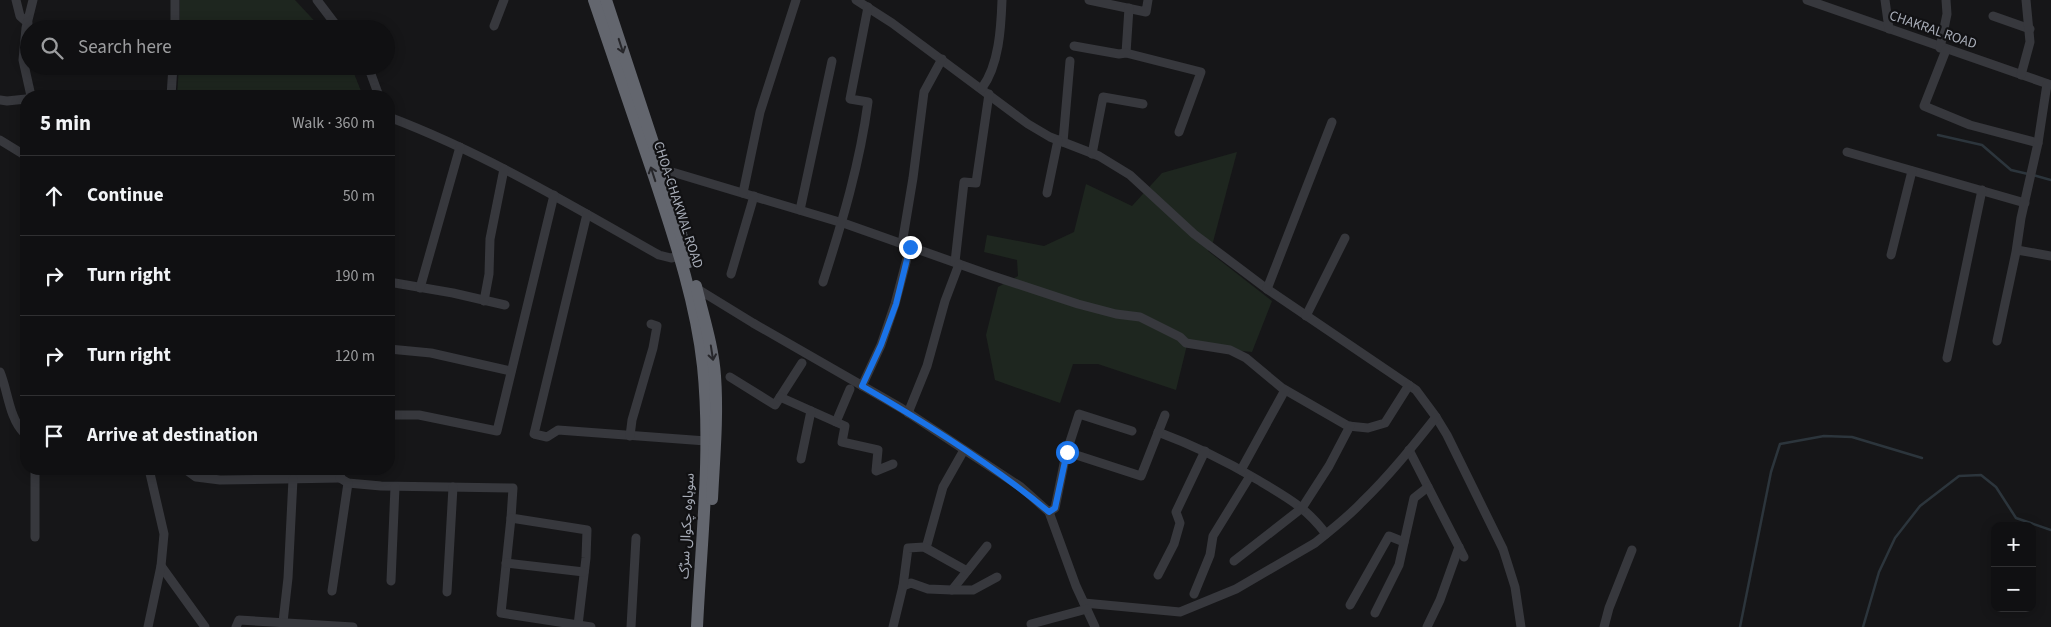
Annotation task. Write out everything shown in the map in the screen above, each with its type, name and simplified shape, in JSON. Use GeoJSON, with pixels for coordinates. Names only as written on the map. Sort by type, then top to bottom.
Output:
{"type":"FeatureCollection","features":[{"type":"Feature","properties":{"kind":"highway","name":"CHOA-CHAKWAL ROAD"},"geometry":{"type":"LineString","coordinates":[[594,0],[683,255],[703,366],[706,426]]}},
{"type":"Feature","properties":{"kind":"highway"},"geometry":{"type":"LineString","coordinates":[[606,0],[662,169],[683,255],[696,288],[710,345],[715,375],[716,405],[704,627]]}},
{"type":"Feature","properties":{"kind":"highway","name":"سوہاوہ چکوال سڑک"},"geometry":{"type":"LineString","coordinates":[[697,627],[706,426]]}},
{"type":"Feature","properties":{"kind":"street"},"geometry":{"type":"LineString","coordinates":[[16,0],[20,16],[25,20]]}},
{"type":"Feature","properties":{"kind":"street"},"geometry":{"type":"LineString","coordinates":[[29,20],[33,0]]}},
{"type":"Feature","properties":{"kind":"street"},"geometry":{"type":"LineString","coordinates":[[175,0],[175,20]]}},
{"type":"Feature","properties":{"kind":"street"},"geometry":{"type":"LineString","coordinates":[[317,0],[333,20]]}},
{"type":"Feature","properties":{"kind":"street"},"geometry":{"type":"LineString","coordinates":[[494,26],[504,0]]}},
{"type":"Feature","properties":{"kind":"street"},"geometry":{"type":"LineString","coordinates":[[743,193],[760,112],[796,0]]}},
{"type":"Feature","properties":{"kind":"street"},"geometry":{"type":"LineString","coordinates":[[856,0],[942,59],[1028,124],[1092,154],[1130,175],[1194,234],[1267,289],[1416,390],[1436,417],[1470,481],[1502,549],[1515,586],[1521,627]]}},
{"type":"Feature","properties":{"kind":"street"},"geometry":{"type":"LineString","coordinates":[[908,413],[927,366],[957,263],[964,182],[976,184],[985,91],[1001,26],[1002,0]]}},
{"type":"Feature","properties":{"kind":"street"},"geometry":{"type":"LineString","coordinates":[[1089,0],[1146,12],[1148,0]]}},
{"type":"Feature","properties":{"kind":"street","name":"CHAKRAL ROAD"},"geometry":{"type":"LineString","coordinates":[[1807,0],[1943,49],[2049,84]]}},
{"type":"Feature","properties":{"kind":"street"},"geometry":{"type":"LineString","coordinates":[[1837,0],[1838,11]]}},
{"type":"Feature","properties":{"kind":"street"},"geometry":{"type":"LineString","coordinates":[[1885,0],[1889,29]]}},
{"type":"Feature","properties":{"kind":"street"},"geometry":{"type":"LineString","coordinates":[[1946,0],[1943,49],[1924,106],[1970,125],[2038,143]]}},
{"type":"Feature","properties":{"kind":"street"},"geometry":{"type":"LineString","coordinates":[[2021,75],[2030,42],[2026,0]]}},
{"type":"Feature","properties":{"kind":"street"},"geometry":{"type":"LineString","coordinates":[[823,282],[842,223],[855,172],[868,102],[850,99],[868,7]]}},
{"type":"Feature","properties":{"kind":"street"},"geometry":{"type":"LineString","coordinates":[[1126,53],[1129,8]]}},
{"type":"Feature","properties":{"kind":"street"},"geometry":{"type":"LineString","coordinates":[[1993,16],[2030,29]]}},
{"type":"Feature","properties":{"kind":"street"},"geometry":{"type":"LineString","coordinates":[[1074,46],[1119,54],[1126,53],[1201,72],[1179,132]]}},
{"type":"Feature","properties":{"kind":"street"},"geometry":{"type":"LineString","coordinates":[[862,386],[881,345],[896,304],[906,245],[924,92],[942,59]]}},
{"type":"Feature","properties":{"kind":"street"},"geometry":{"type":"LineString","coordinates":[[800,210],[832,61]]}},
{"type":"Feature","properties":{"kind":"street"},"geometry":{"type":"LineString","coordinates":[[1046,193],[1061,141],[1070,61]]}},
{"type":"Feature","properties":{"kind":"street"},"geometry":{"type":"LineString","coordinates":[[26,75],[30,90]]}},
{"type":"Feature","properties":{"kind":"street"},"geometry":{"type":"LineString","coordinates":[[171,90],[172,75]]}},
{"type":"Feature","properties":{"kind":"street"},"geometry":{"type":"LineString","coordinates":[[371,75],[377,90]]}},
{"type":"Feature","properties":{"kind":"street"},"geometry":{"type":"LineString","coordinates":[[1997,341],[2017,250],[2021,218],[2049,84]]}},
{"type":"Feature","properties":{"kind":"street"},"geometry":{"type":"LineString","coordinates":[[1092,154],[1103,97],[1143,104]]}},
{"type":"Feature","properties":{"kind":"street"},"geometry":{"type":"LineString","coordinates":[[0,100],[20,99]]}},
{"type":"Feature","properties":{"kind":"street"},"geometry":{"type":"LineString","coordinates":[[395,119],[436,135],[504,169],[665,258],[683,255]]}},
{"type":"Feature","properties":{"kind":"street"},"geometry":{"type":"LineString","coordinates":[[1267,289],[1332,122]]}},
{"type":"Feature","properties":{"kind":"street"},"geometry":{"type":"LineString","coordinates":[[0,140],[20,152]]}},
{"type":"Feature","properties":{"kind":"street"},"geometry":{"type":"LineString","coordinates":[[420,288],[460,147]]}},
{"type":"Feature","properties":{"kind":"street"},"geometry":{"type":"LineString","coordinates":[[1847,152],[2025,203]]}},
{"type":"Feature","properties":{"kind":"street"},"geometry":{"type":"LineString","coordinates":[[484,301],[489,274],[490,239],[504,169]]}},
{"type":"Feature","properties":{"kind":"street"},"geometry":{"type":"LineString","coordinates":[[662,169],[842,223],[1078,304],[1140,318],[1180,337],[1186,343],[1230,350],[1246,358],[1285,390],[1350,426],[1368,428],[1385,423],[1409,385]]}},
{"type":"Feature","properties":{"kind":"street"},"geometry":{"type":"LineString","coordinates":[[1892,255],[1912,171]]}},
{"type":"Feature","properties":{"kind":"street"},"geometry":{"type":"LineString","coordinates":[[1948,358],[1982,190]]}},
{"type":"Feature","properties":{"kind":"street"},"geometry":{"type":"LineString","coordinates":[[395,415],[419,415],[497,431],[554,195]]}},
{"type":"Feature","properties":{"kind":"street"},"geometry":{"type":"LineString","coordinates":[[731,274],[754,196]]}},
{"type":"Feature","properties":{"kind":"street"},"geometry":{"type":"LineString","coordinates":[[587,214],[534,434],[547,437],[558,430],[706,441]]}},
{"type":"Feature","properties":{"kind":"street"},"geometry":{"type":"LineString","coordinates":[[1306,316],[1345,238]]}},
{"type":"Feature","properties":{"kind":"street"},"geometry":{"type":"LineString","coordinates":[[2017,250],[2051,256]]}},
{"type":"Feature","properties":{"kind":"street"},"geometry":{"type":"LineString","coordinates":[[395,283],[504,306]]}},
{"type":"Feature","properties":{"kind":"street"},"geometry":{"type":"LineString","coordinates":[[696,288],[908,413],[1020,488],[1049,512],[1095,627]]}},
{"type":"Feature","properties":{"kind":"street"},"geometry":{"type":"LineString","coordinates":[[630,436],[632,420],[653,348],[657,326],[651,324]]}},
{"type":"Feature","properties":{"kind":"street"},"geometry":{"type":"LineString","coordinates":[[395,350],[431,353],[511,372]]}},
{"type":"Feature","properties":{"kind":"street"},"geometry":{"type":"LineString","coordinates":[[730,377],[775,405],[802,363]]}},
{"type":"Feature","properties":{"kind":"street"},"geometry":{"type":"LineString","coordinates":[[0,372],[7,388],[17,426],[20,429]]}},
{"type":"Feature","properties":{"kind":"street"},"geometry":{"type":"LineString","coordinates":[[836,422],[850,389]]}},
{"type":"Feature","properties":{"kind":"street"},"geometry":{"type":"LineString","coordinates":[[1241,470],[1285,390]]}},
{"type":"Feature","properties":{"kind":"street"},"geometry":{"type":"LineString","coordinates":[[780,397],[845,426],[842,442],[878,450],[876,471],[893,464]]}},
{"type":"Feature","properties":{"kind":"street"},"geometry":{"type":"LineString","coordinates":[[801,459],[811,411]]}},
{"type":"Feature","properties":{"kind":"street"},"geometry":{"type":"LineString","coordinates":[[1049,512],[1055,508],[1067,452],[1079,414],[1132,431]]}},
{"type":"Feature","properties":{"kind":"street"},"geometry":{"type":"LineString","coordinates":[[1067,452],[1141,476],[1165,414]]}},
{"type":"Feature","properties":{"kind":"street"},"geometry":{"type":"LineString","coordinates":[[1031,624],[1085,606],[1180,612],[1236,589],[1315,543],[1326,534],[1362,503],[1436,417]]}},
{"type":"Feature","properties":{"kind":"street"},"geometry":{"type":"LineString","coordinates":[[1234,561],[1302,508],[1329,466],[1350,426]]}},
{"type":"Feature","properties":{"kind":"street"},"geometry":{"type":"LineString","coordinates":[[1158,432],[1205,451],[1296,502],[1314,518],[1326,534]]}},
{"type":"Feature","properties":{"kind":"street"},"geometry":{"type":"LineString","coordinates":[[926,548],[943,487],[964,450]]}},
{"type":"Feature","properties":{"kind":"street"},"geometry":{"type":"LineString","coordinates":[[1409,450],[1464,557]]}},
{"type":"Feature","properties":{"kind":"street"},"geometry":{"type":"LineString","coordinates":[[1158,574],[1174,544],[1180,523],[1176,512],[1205,451]]}},
{"type":"Feature","properties":{"kind":"street"},"geometry":{"type":"LineString","coordinates":[[35,475],[35,537]]}},
{"type":"Feature","properties":{"kind":"street"},"geometry":{"type":"LineString","coordinates":[[148,627],[161,566],[164,534],[150,475]]}},
{"type":"Feature","properties":{"kind":"street"},"geometry":{"type":"LineString","coordinates":[[192,475],[196,478],[220,480],[343,477],[395,487],[513,488],[512,518],[501,613],[590,627]]}},
{"type":"Feature","properties":{"kind":"street"},"geometry":{"type":"LineString","coordinates":[[1194,594],[1210,555],[1213,536],[1250,476]]}},
{"type":"Feature","properties":{"kind":"street"},"geometry":{"type":"LineString","coordinates":[[332,591],[343,477]]}},
{"type":"Feature","properties":{"kind":"street"},"geometry":{"type":"LineString","coordinates":[[283,622],[288,578],[293,479]]}},
{"type":"Feature","properties":{"kind":"street"},"geometry":{"type":"LineString","coordinates":[[447,592],[453,486]]}},
{"type":"Feature","properties":{"kind":"street"},"geometry":{"type":"LineString","coordinates":[[391,581],[395,487]]}},
{"type":"Feature","properties":{"kind":"street"},"geometry":{"type":"LineString","coordinates":[[1375,613],[1399,565],[1414,498],[1428,487]]}},
{"type":"Feature","properties":{"kind":"street"},"geometry":{"type":"LineString","coordinates":[[512,518],[587,530],[578,625]]}},
{"type":"Feature","properties":{"kind":"street"},"geometry":{"type":"LineString","coordinates":[[1350,605],[1389,536],[1404,542]]}},
{"type":"Feature","properties":{"kind":"street"},"geometry":{"type":"LineString","coordinates":[[631,627],[636,538]]}},
{"type":"Feature","properties":{"kind":"street"},"geometry":{"type":"LineString","coordinates":[[952,590],[987,546]]}},
{"type":"Feature","properties":{"kind":"street"},"geometry":{"type":"LineString","coordinates":[[1427,627],[1440,600],[1460,547]]}},
{"type":"Feature","properties":{"kind":"street"},"geometry":{"type":"LineString","coordinates":[[893,627],[904,586],[908,548],[926,548],[967,571]]}},
{"type":"Feature","properties":{"kind":"street"},"geometry":{"type":"LineString","coordinates":[[1604,627],[1609,608],[1632,550]]}},
{"type":"Feature","properties":{"kind":"street"},"geometry":{"type":"LineString","coordinates":[[506,563],[584,572]]}},
{"type":"Feature","properties":{"kind":"street"},"geometry":{"type":"LineString","coordinates":[[161,566],[205,627]]}},
{"type":"Feature","properties":{"kind":"street"},"geometry":{"type":"LineString","coordinates":[[904,586],[911,583],[928,589],[973,590],[997,577]]}},
{"type":"Feature","properties":{"kind":"street"},"geometry":{"type":"LineString","coordinates":[[236,627],[239,620],[353,627]]}},
{"type":"Feature","properties":{"kind":"shaded area"},"geometry":{"type":"Polygon","coordinates":[[[180,0],[295,0],[314,20],[180,20],[180,0]]]}},
{"type":"Feature","properties":{"kind":"shaded area"},"geometry":{"type":"Polygon","coordinates":[[[178,75],[355,75],[361,90],[177,90],[178,75]]]}},
{"type":"Feature","properties":{"kind":"shaded area"},"geometry":{"type":"Polygon","coordinates":[[[1237,152],[1213,242],[1208,251],[1272,301],[1252,352],[1187,345],[1176,390],[1098,364],[1073,364],[1060,403],[995,380],[986,335],[998,287],[1018,276],[1017,260],[984,252],[987,235],[1044,246],[1074,232],[1086,184],[1132,206],[1162,173],[1237,152]]]}},
{"type":"Feature","properties":{"kind":"waterway"},"geometry":{"type":"LineString","coordinates":[[1938,135],[1982,145],[2011,170],[2028,174]]}},
{"type":"Feature","properties":{"kind":"waterway"},"geometry":{"type":"LineString","coordinates":[[2033,175],[2051,180]]}},
{"type":"Feature","properties":{"kind":"waterway"},"geometry":{"type":"LineString","coordinates":[[1740,627],[1771,472],[1780,444],[1824,436],[1852,437],[1922,458]]}},
{"type":"Feature","properties":{"kind":"waterway"},"geometry":{"type":"LineString","coordinates":[[1863,627],[1879,572],[1895,538],[1920,506],[1959,476],[1981,475],[1996,487],[2016,518],[2051,530]]}},
{"type":"Feature","properties":{"kind":"route"},"geometry":{"type":"LineString","coordinates":[[910,247],[896,304],[881,345],[862,386],[901,408],[1020,488],[1049,512],[1055,508],[1067,452]]}}]}
